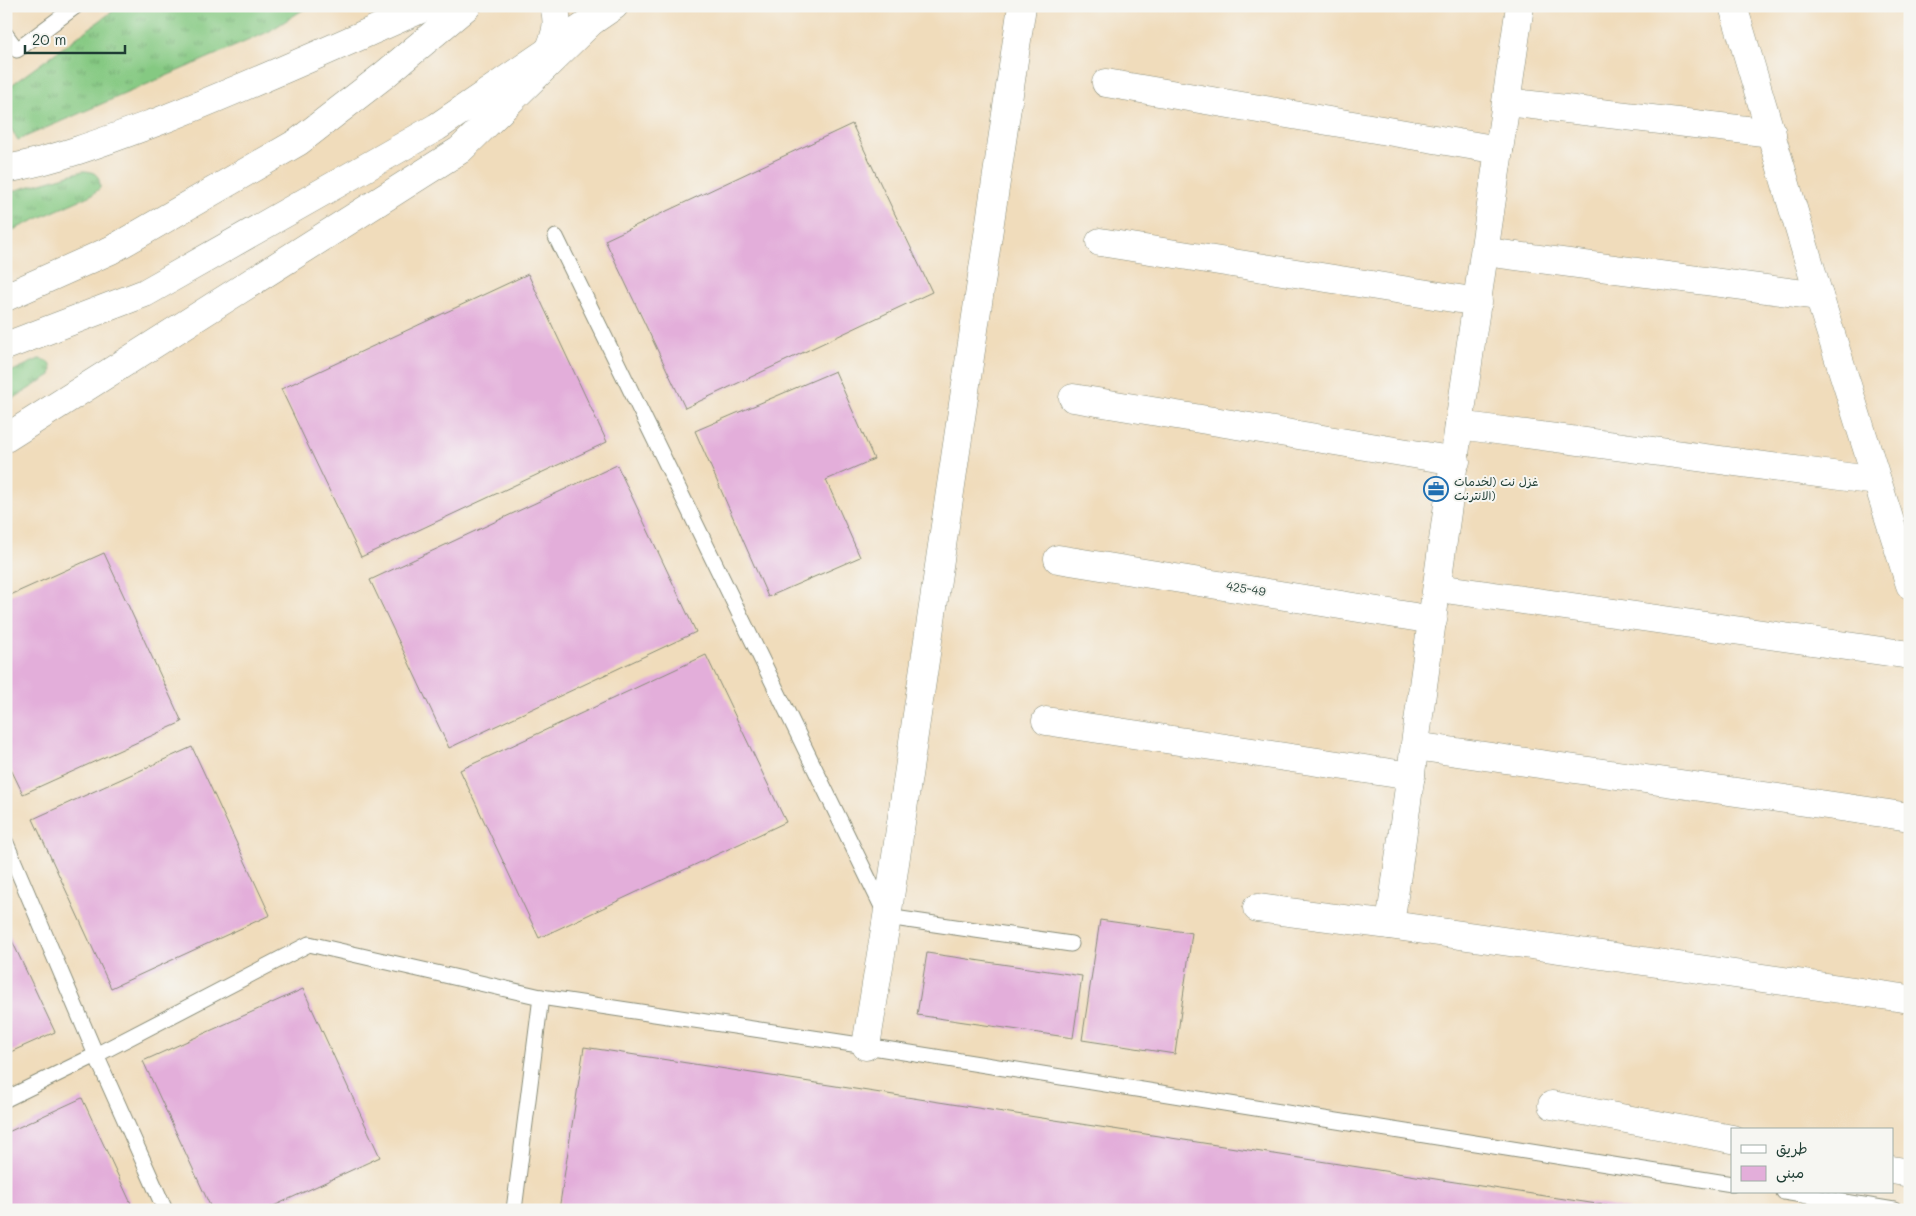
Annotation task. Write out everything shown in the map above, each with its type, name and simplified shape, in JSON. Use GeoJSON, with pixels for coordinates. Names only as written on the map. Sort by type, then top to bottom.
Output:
{"type":"FeatureCollection","features":[{"type":"Feature","properties":{"kind":"main road"},"geometry":{"type":"LineString","coordinates":[[6,169],[28,165],[108,141],[203,104],[428,6]]}},
{"type":"Feature","properties":{"kind":"main road"},"geometry":{"type":"LineString","coordinates":[[6,297],[111,250],[298,142],[383,76],[467,6]]}},
{"type":"Feature","properties":{"kind":"main road"},"geometry":{"type":"LineString","coordinates":[[550,48],[556,32],[554,6]]}},
{"type":"Feature","properties":{"kind":"main road"},"geometry":{"type":"LineString","coordinates":[[866,1046],[887,917],[1022,6]]}},
{"type":"Feature","properties":{"kind":"main road"},"geometry":{"type":"LineString","coordinates":[[1390,925],[1456,461],[1459,425],[1486,252],[1520,6]]}},
{"type":"Feature","properties":{"kind":"main road"},"geometry":{"type":"LineString","coordinates":[[1733,6],[1819,296],[1910,585]]}},
{"type":"Feature","properties":{"kind":"main road"},"geometry":{"type":"LineString","coordinates":[[6,346],[145,293],[437,127],[603,13]]}},
{"type":"Feature","properties":{"kind":"main road"},"geometry":{"type":"LineString","coordinates":[[6,438],[460,150],[603,13]]}},
{"type":"Feature","properties":{"kind":"main road"},"geometry":{"type":"LineString","coordinates":[[1106,83],[1500,150]]}},
{"type":"Feature","properties":{"kind":"main road"},"geometry":{"type":"LineString","coordinates":[[1507,102],[1772,133]]}},
{"type":"Feature","properties":{"kind":"main road"},"geometry":{"type":"LineString","coordinates":[[1100,242],[1478,302]]}},
{"type":"Feature","properties":{"kind":"main road"},"geometry":{"type":"LineString","coordinates":[[1486,252],[1819,296]]}},
{"type":"Feature","properties":{"kind":"main road"},"geometry":{"type":"LineString","coordinates":[[1073,398],[1456,461]]}},
{"type":"Feature","properties":{"kind":"main road"},"geometry":{"type":"LineString","coordinates":[[1459,425],[1877,481]]}},
{"type":"Feature","properties":{"kind":"main road","name":"425-49"},"geometry":{"type":"LineString","coordinates":[[1058,559],[1433,620]]}},
{"type":"Feature","properties":{"kind":"main road"},"geometry":{"type":"LineString","coordinates":[[1438,588],[1910,655]]}},
{"type":"Feature","properties":{"kind":"main road"},"geometry":{"type":"LineString","coordinates":[[1046,721],[1411,776]]}},
{"type":"Feature","properties":{"kind":"main road"},"geometry":{"type":"LineString","coordinates":[[1414,746],[1910,817]]}},
{"type":"Feature","properties":{"kind":"main road"},"geometry":{"type":"LineString","coordinates":[[1256,908],[1390,925],[1910,999]]}},
{"type":"Feature","properties":{"kind":"main road"},"geometry":{"type":"LineString","coordinates":[[1552,1105],[1731,1139]]}},
{"type":"Feature","properties":{"kind":"main road"},"geometry":{"type":"LineString","coordinates":[[1894,1170],[1910,1173]]}},
{"type":"Feature","properties":{"kind":"lane"},"geometry":{"type":"LineString","coordinates":[[6,35],[16,50],[76,6]]}},
{"type":"Feature","properties":{"kind":"lane"},"geometry":{"type":"LineString","coordinates":[[556,237],[887,917],[1071,944]]}},
{"type":"Feature","properties":{"kind":"lane"},"geometry":{"type":"LineString","coordinates":[[6,843],[96,1055],[165,1210]]}},
{"type":"Feature","properties":{"kind":"lane"},"geometry":{"type":"LineString","coordinates":[[6,1099],[96,1055],[309,944],[541,997],[866,1046],[1731,1184]]}},
{"type":"Feature","properties":{"kind":"lane"},"geometry":{"type":"LineString","coordinates":[[514,1210],[541,997]]}},
{"type":"Feature","properties":{"kind":"lane"},"geometry":{"type":"LineString","coordinates":[[1796,1194],[1894,1210]]}},
{"type":"Feature","properties":{"kind":"green space"},"geometry":{"type":"Polygon","coordinates":[[[120,6],[309,6],[268,32],[18,140],[6,121],[6,89],[120,6]]]}},
{"type":"Feature","properties":{"kind":"green space"},"geometry":{"type":"Polygon","coordinates":[[[83,171],[94,173],[98,177],[100,188],[93,194],[6,233],[6,193],[83,171]]]}},
{"type":"Feature","properties":{"kind":"green space"},"geometry":{"type":"Polygon","coordinates":[[[39,359],[50,364],[52,368],[51,375],[6,403],[6,374],[39,359]]]}},
{"type":"Feature","properties":{"kind":"building"},"geometry":{"type":"Polygon","coordinates":[[[852,124],[932,292],[685,408],[605,240],[852,124]]]}},
{"type":"Feature","properties":{"kind":"building"},"geometry":{"type":"Polygon","coordinates":[[[528,274],[607,442],[361,557],[281,389],[528,274]]]}},
{"type":"Feature","properties":{"kind":"building"},"geometry":{"type":"Polygon","coordinates":[[[835,371],[874,459],[826,480],[860,557],[768,597],[695,431],[835,371]]]}},
{"type":"Feature","properties":{"kind":"building"},"geometry":{"type":"Polygon","coordinates":[[[617,465],[696,632],[449,748],[370,580],[617,465]]]}},
{"type":"Feature","properties":{"kind":"building"},"geometry":{"type":"Polygon","coordinates":[[[104,553],[182,722],[23,794],[6,759],[6,597],[104,553]]]}},
{"type":"Feature","properties":{"kind":"building"},"geometry":{"type":"Polygon","coordinates":[[[706,655],[786,822],[539,938],[460,770],[706,655]]]}},
{"type":"Feature","properties":{"kind":"building"},"geometry":{"type":"Polygon","coordinates":[[[192,747],[270,915],[111,988],[33,819],[192,747]]]}},
{"type":"Feature","properties":{"kind":"building"},"geometry":{"type":"Polygon","coordinates":[[[1100,920],[1192,933],[1175,1054],[1082,1040],[1100,920]]]}},
{"type":"Feature","properties":{"kind":"building"},"geometry":{"type":"Polygon","coordinates":[[[6,928],[55,1032],[6,1054],[6,928]]]}},
{"type":"Feature","properties":{"kind":"building"},"geometry":{"type":"Polygon","coordinates":[[[927,953],[1082,976],[1073,1038],[917,1015],[927,953]]]}},
{"type":"Feature","properties":{"kind":"building"},"geometry":{"type":"Polygon","coordinates":[[[303,989],[380,1157],[265,1210],[212,1210],[143,1061],[303,989]]]}},
{"type":"Feature","properties":{"kind":"building"},"geometry":{"type":"Polygon","coordinates":[[[584,1047],[1629,1209],[1629,1210],[559,1210],[584,1047]]]}},
{"type":"Feature","properties":{"kind":"building"},"geometry":{"type":"Polygon","coordinates":[[[82,1098],[134,1210],[6,1210],[6,1133],[82,1098]]]}},
{"type":"Feature","properties":{"kind":"place","name":"غزل نت (لخدمات الانترنت)"},"geometry":{"type":"Point","coordinates":[1436,489]}}]}
